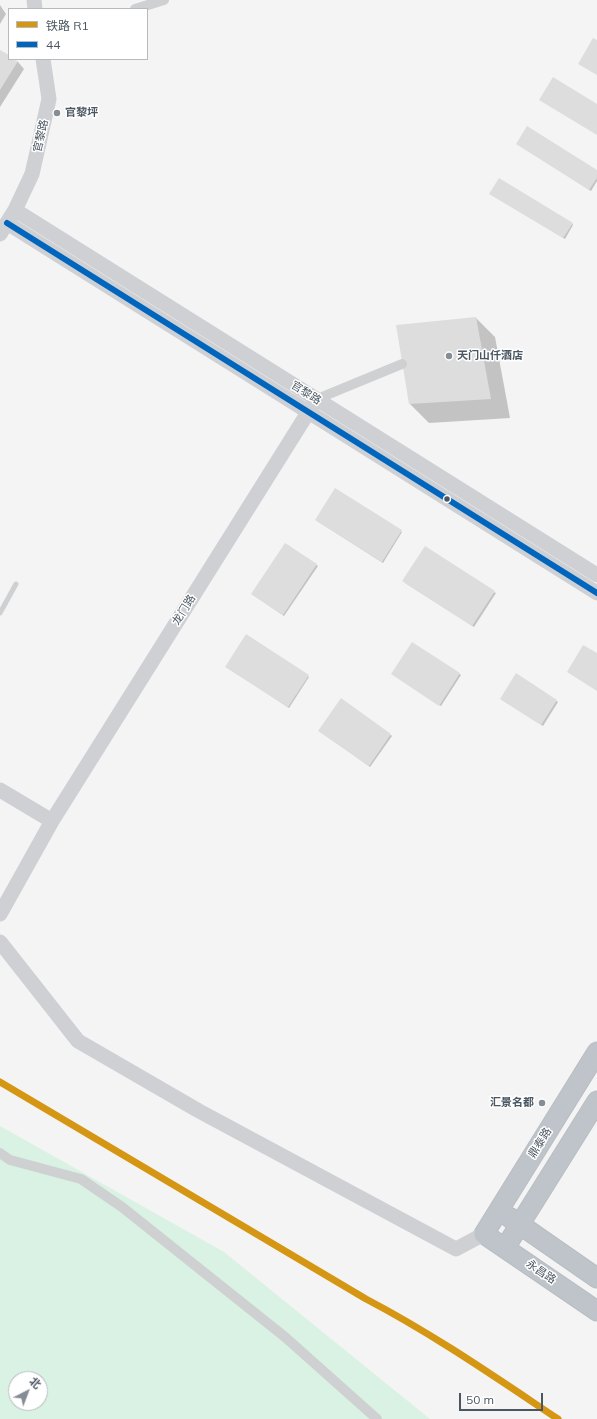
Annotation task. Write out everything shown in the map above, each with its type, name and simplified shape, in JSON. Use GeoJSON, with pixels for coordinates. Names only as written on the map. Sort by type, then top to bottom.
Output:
{"type":"FeatureCollection","features":[{"type":"Feature","properties":{"kind":"highway","name":"鼎泰路"},"geometry":{"type":"LineString","coordinates":[[484,1234],[597,1052]]}},
{"type":"Feature","properties":{"kind":"highway"},"geometry":{"type":"LineString","coordinates":[[505,1248],[597,1101]]}},
{"type":"Feature","properties":{"kind":"highway"},"geometry":{"type":"LineString","coordinates":[[499,1210],[597,1278]]}},
{"type":"Feature","properties":{"kind":"highway","name":"永昌路"},"geometry":{"type":"LineString","coordinates":[[484,1234],[597,1311]]}},
{"type":"Feature","properties":{"kind":"street"},"geometry":{"type":"LineString","coordinates":[[138,8],[164,0]]}},
{"type":"Feature","properties":{"kind":"street","name":"官黎路"},"geometry":{"type":"LineString","coordinates":[[43,60],[49,100],[32,174],[8,222],[597,575]]}},
{"type":"Feature","properties":{"kind":"street"},"geometry":{"type":"LineString","coordinates":[[313,406],[402,364]]}},
{"type":"Feature","properties":{"kind":"street","name":"官黎路"},"geometry":{"type":"LineString","coordinates":[[313,406],[597,593]]}},
{"type":"Feature","properties":{"kind":"street","name":"龙门路"},"geometry":{"type":"LineString","coordinates":[[0,914],[52,821],[313,406]]}},
{"type":"Feature","properties":{"kind":"street"},"geometry":{"type":"LineString","coordinates":[[0,790],[52,821]]}},
{"type":"Feature","properties":{"kind":"street"},"geometry":{"type":"LineString","coordinates":[[0,942],[78,1041],[199,1111],[456,1249],[484,1234]]}},
{"type":"Feature","properties":{"kind":"street"},"geometry":{"type":"LineString","coordinates":[[0,1153],[10,1160],[81,1179],[122,1208],[285,1337],[378,1419]]}},
{"type":"Feature","properties":{"kind":"lane"},"geometry":{"type":"LineString","coordinates":[[0,613],[16,584]]}},
{"type":"Feature","properties":{"kind":"green space"},"geometry":{"type":"Polygon","coordinates":[[[0,1126],[224,1252],[430,1419],[0,1419],[0,1126]]]}},
{"type":"Feature","properties":{"kind":"building"},"geometry":{"type":"Polygon","coordinates":[[[593,38],[597,40],[597,75],[578,64],[593,38]]]}},
{"type":"Feature","properties":{"kind":"building"},"geometry":{"type":"Polygon","coordinates":[[[0,50],[8,54],[8,60],[18,61],[0,90],[0,50]]]}},
{"type":"Feature","properties":{"kind":"building"},"geometry":{"type":"Polygon","coordinates":[[[553,77],[597,104],[597,135],[539,100],[553,77]]]}},
{"type":"Feature","properties":{"kind":"building"},"geometry":{"type":"Polygon","coordinates":[[[527,126],[597,170],[597,178],[589,190],[516,144],[527,126]]]}},
{"type":"Feature","properties":{"kind":"building"},"geometry":{"type":"Polygon","coordinates":[[[499,178],[573,223],[563,238],[489,194],[499,178]]]}},
{"type":"Feature","properties":{"kind":"building","name":"天门山仟酒店"},"geometry":{"type":"Polygon","coordinates":[[[476,317],[491,399],[409,404],[396,325],[476,317]]]}},
{"type":"Feature","properties":{"kind":"building"},"geometry":{"type":"Polygon","coordinates":[[[335,488],[402,530],[382,562],[315,520],[335,488]]]}},
{"type":"Feature","properties":{"kind":"building"},"geometry":{"type":"Polygon","coordinates":[[[285,543],[317,564],[283,615],[251,594],[285,543]]]}},
{"type":"Feature","properties":{"kind":"building"},"geometry":{"type":"Polygon","coordinates":[[[425,546],[495,591],[472,626],[402,581],[425,546]]]}},
{"type":"Feature","properties":{"kind":"building"},"geometry":{"type":"Polygon","coordinates":[[[246,634],[309,675],[288,707],[225,667],[246,634]]]}},
{"type":"Feature","properties":{"kind":"building"},"geometry":{"type":"Polygon","coordinates":[[[412,642],[460,673],[439,706],[391,674],[412,642]]]}},
{"type":"Feature","properties":{"kind":"building"},"geometry":{"type":"Polygon","coordinates":[[[583,645],[597,653],[597,691],[567,672],[583,645]]]}},
{"type":"Feature","properties":{"kind":"building"},"geometry":{"type":"Polygon","coordinates":[[[516,673],[557,700],[541,725],[500,699],[516,673]]]}},
{"type":"Feature","properties":{"kind":"building"},"geometry":{"type":"Polygon","coordinates":[[[341,698],[391,734],[369,766],[318,731],[341,698]]]}},
{"type":"Feature","properties":{"kind":"rail line","name":"R1"},"geometry":{"type":"LineString","coordinates":[[0,1082],[464,1356],[558,1419]]}},
{"type":"Feature","properties":{"kind":"transit line","name":"44"},"geometry":{"type":"LineString","coordinates":[[7,223],[597,593]]}},
{"type":"Feature","properties":{"kind":"place","name":"官黎坪"},"geometry":{"type":"Point","coordinates":[57,113]}},
{"type":"Feature","properties":{"kind":"place","name":"天门山仟酒店"},"geometry":{"type":"Point","coordinates":[449,356]}},
{"type":"Feature","properties":{"kind":"place","name":"汇景名都"},"geometry":{"type":"Point","coordinates":[542,1103]}}]}
